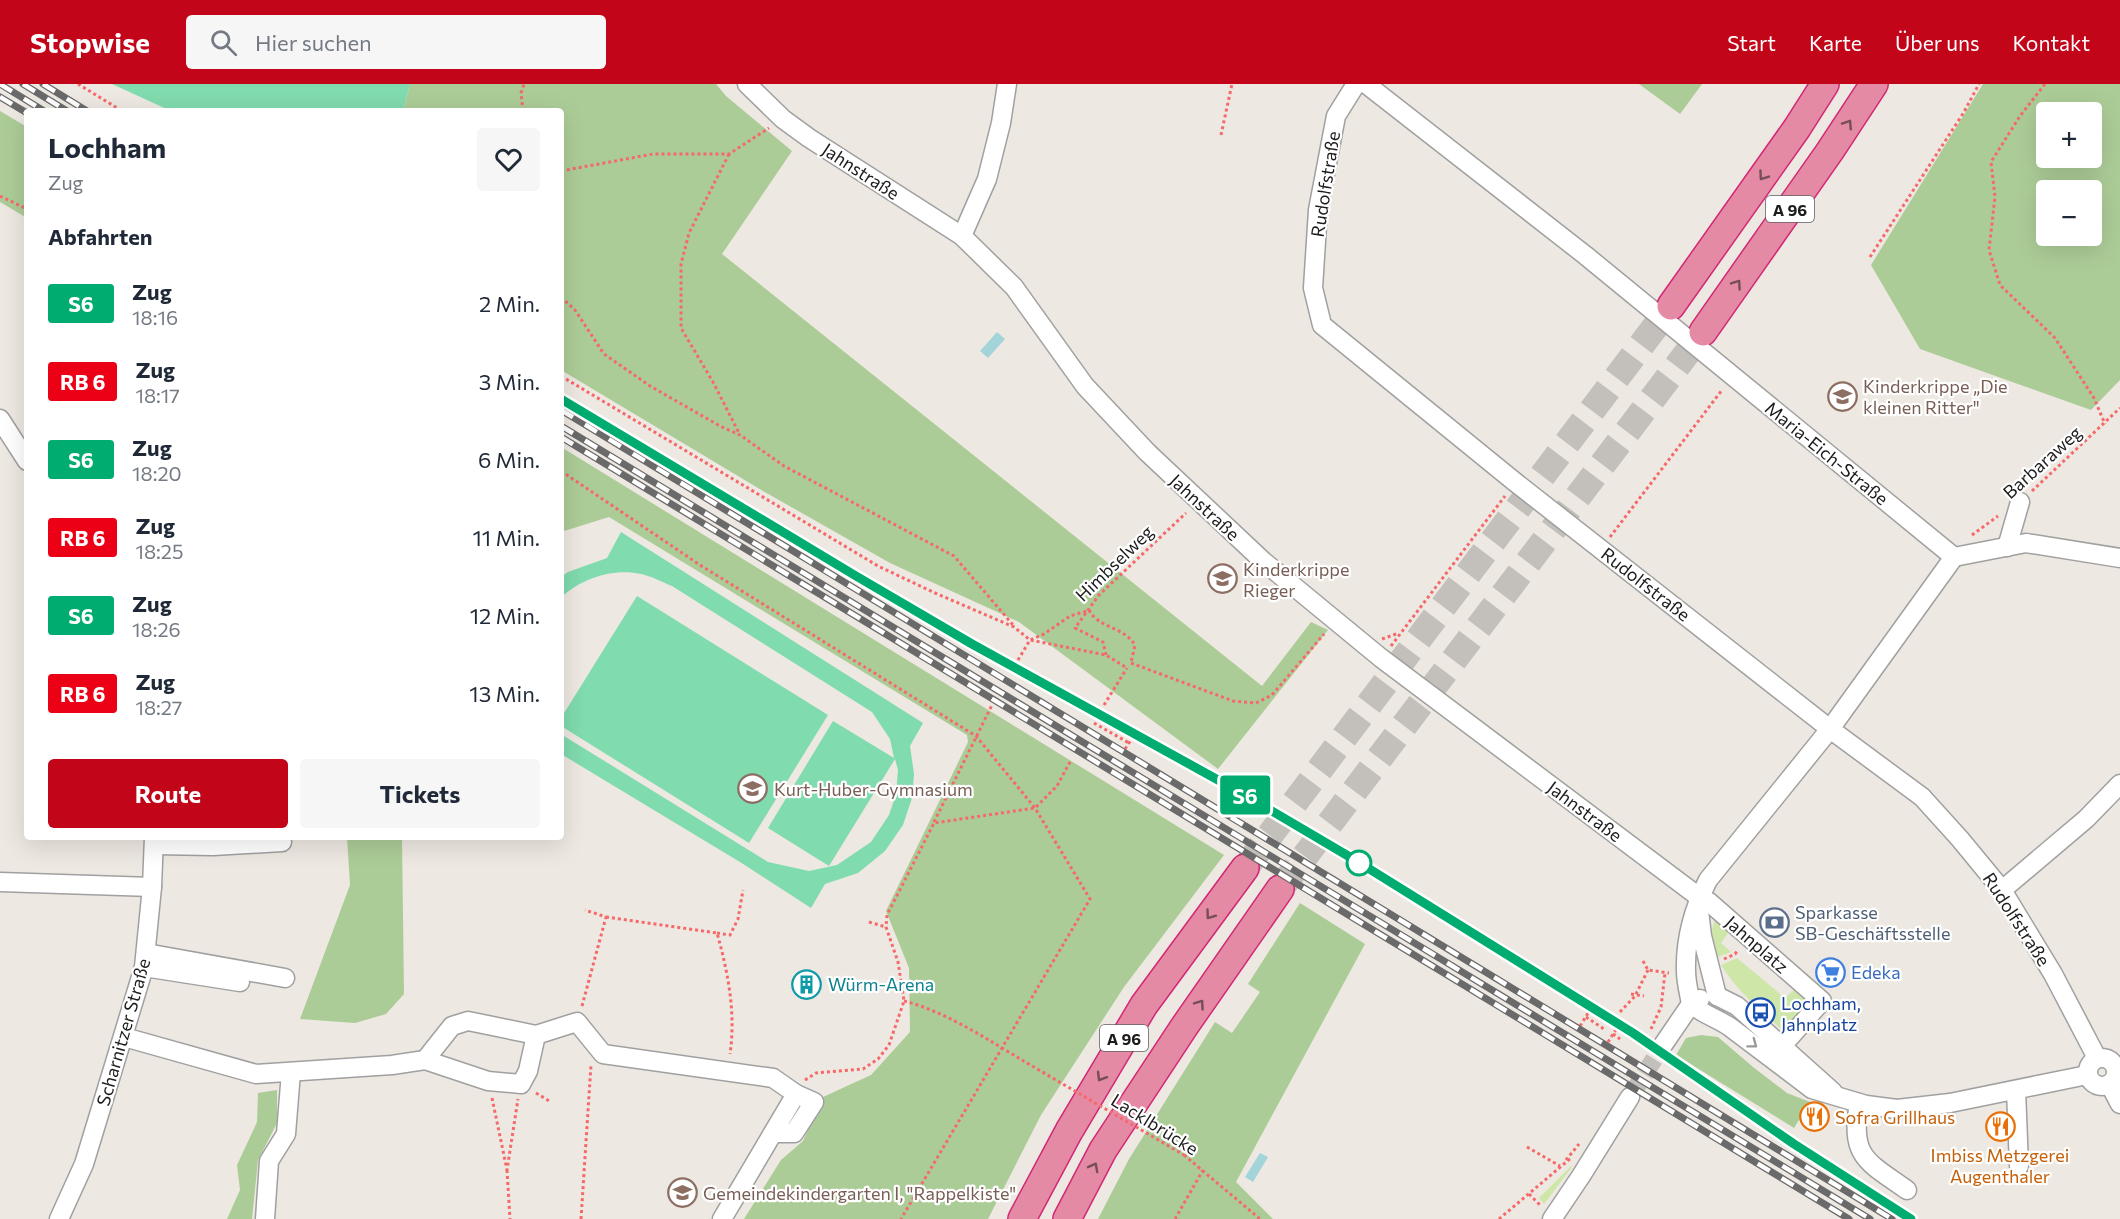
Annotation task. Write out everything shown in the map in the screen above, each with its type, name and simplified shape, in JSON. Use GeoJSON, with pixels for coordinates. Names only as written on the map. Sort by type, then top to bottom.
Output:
{"type":"FeatureCollection","features":[{"type":"Feature","properties":{"kind":"highway","name":"A 96"},"geometry":{"type":"LineString","coordinates":[[1671,306],[1826,84]]}},
{"type":"Feature","properties":{"kind":"highway","name":"A 96"},"geometry":{"type":"LineString","coordinates":[[1703,332],[1874,84]]}},
{"type":"Feature","properties":{"kind":"highway","name":"A 96"},"geometry":{"type":"LineString","coordinates":[[1022,1219],[1069,1131],[1144,1005],[1245,868]]}},
{"type":"Feature","properties":{"kind":"highway","name":"A 96"},"geometry":{"type":"LineString","coordinates":[[1067,1219],[1103,1150],[1184,1027],[1280,889]]}},
{"type":"Feature","properties":{"kind":"street","name":"Jahnstraße"},"geometry":{"type":"LineString","coordinates":[[747,84],[783,119],[809,138],[962,236],[1014,287],[1085,386],[1146,452],[1263,561],[1381,658],[1699,897]]}},
{"type":"Feature","properties":{"kind":"street"},"geometry":{"type":"LineString","coordinates":[[962,236],[987,179],[1001,123],[1007,84]]}},
{"type":"Feature","properties":{"kind":"street","name":"Rudolfstraße"},"geometry":{"type":"LineString","coordinates":[[1356,84],[1336,116],[1318,210],[1313,288],[1322,326],[1515,482],[1830,729],[1922,797],[2002,890],[2053,974],[2097,1058]]}},
{"type":"Feature","properties":{"kind":"street","name":"Maria-Eich-Straße"},"geometry":{"type":"LineString","coordinates":[[1366,84],[1585,255],[1954,557]]}},
{"type":"Feature","properties":{"kind":"street"},"geometry":{"type":"LineString","coordinates":[[0,419],[22,439]]}},
{"type":"Feature","properties":{"kind":"street"},"geometry":{"type":"LineString","coordinates":[[2007,547],[2020,502]]}},
{"type":"Feature","properties":{"kind":"street"},"geometry":{"type":"LineString","coordinates":[[2087,1075],[1950,1103],[1897,1108],[1859,1103],[1812,1089],[1730,1027],[1697,1009],[1686,972],[1690,927],[1699,897],[1708,880],[1830,729],[1954,557],[2026,543],[2120,558]]}},
{"type":"Feature","properties":{"kind":"street"},"geometry":{"type":"LineString","coordinates":[[2002,890],[2086,819],[2120,783]]}},
{"type":"Feature","properties":{"kind":"street"},"geometry":{"type":"LineString","coordinates":[[155,841],[213,846],[282,842]]}},
{"type":"Feature","properties":{"kind":"street","name":"Scharnitzer Straße"},"geometry":{"type":"LineString","coordinates":[[59,1219],[84,1164],[124,1037],[145,960],[155,841]]}},
{"type":"Feature","properties":{"kind":"street"},"geometry":{"type":"LineString","coordinates":[[0,882],[152,887]]}},
{"type":"Feature","properties":{"kind":"street"},"geometry":{"type":"LineString","coordinates":[[1699,897],[1702,936],[1717,996],[1737,1006],[1839,1097]]}},
{"type":"Feature","properties":{"kind":"street","name":"Jahnplatz"},"geometry":{"type":"LineString","coordinates":[[1699,897],[1709,902],[1822,1001],[1782,1046]]}},
{"type":"Feature","properties":{"kind":"street"},"geometry":{"type":"LineString","coordinates":[[145,960],[283,984]]}},
{"type":"Feature","properties":{"kind":"street"},"geometry":{"type":"LineString","coordinates":[[1667,1039],[1692,1018],[1697,1009],[1717,996]]}},
{"type":"Feature","properties":{"kind":"street"},"geometry":{"type":"LineString","coordinates":[[425,1060],[452,1026],[468,1021],[536,1035],[577,1022],[603,1054],[773,1078],[796,1094],[814,1102],[795,1133],[774,1133],[722,1219]]}},
{"type":"Feature","properties":{"kind":"street"},"geometry":{"type":"LineString","coordinates":[[124,1037],[256,1074],[392,1065],[425,1060],[488,1081],[521,1084],[528,1071],[536,1035]]}},
{"type":"Feature","properties":{"kind":"street"},"geometry":{"type":"LineString","coordinates":[[2097,1058],[2104,1058],[2117,1065],[2115,1079],[2110,1085],[2096,1086],[2090,1082],[2087,1075],[2088,1068],[2097,1058]]}},
{"type":"Feature","properties":{"kind":"street"},"geometry":{"type":"LineString","coordinates":[[266,1219],[269,1161],[286,1134],[291,1072]]}},
{"type":"Feature","properties":{"kind":"street"},"geometry":{"type":"LineString","coordinates":[[2110,1085],[2120,1104]]}},
{"type":"Feature","properties":{"kind":"street"},"geometry":{"type":"LineString","coordinates":[[2016,1090],[2019,1166]]}},
{"type":"Feature","properties":{"kind":"street"},"geometry":{"type":"LineString","coordinates":[[1547,1213],[1581,1176],[1630,1097]]}},
{"type":"Feature","properties":{"kind":"street"},"geometry":{"type":"LineString","coordinates":[[1859,1103],[1856,1120],[1857,1145],[1869,1163],[1906,1190]]}},
{"type":"Feature","properties":{"kind":"path"},"geometry":{"type":"LineString","coordinates":[[78,84],[117,108]]}},
{"type":"Feature","properties":{"kind":"path"},"geometry":{"type":"LineString","coordinates":[[523,108],[521,93],[524,84]]}},
{"type":"Feature","properties":{"kind":"path"},"geometry":{"type":"LineString","coordinates":[[1221,135],[1232,84]]}},
{"type":"Feature","properties":{"kind":"path"},"geometry":{"type":"LineString","coordinates":[[1870,257],[1964,112],[1979,84]]}},
{"type":"Feature","properties":{"kind":"path"},"geometry":{"type":"LineString","coordinates":[[2045,84],[2020,116],[1991,162],[1995,197],[1989,250],[2000,285],[2055,338],[2094,398],[2105,424]]}},
{"type":"Feature","properties":{"kind":"path"},"geometry":{"type":"LineString","coordinates":[[740,435],[713,382],[681,328],[681,264],[689,233],[729,154],[783,119]]}},
{"type":"Feature","properties":{"kind":"path"},"geometry":{"type":"LineString","coordinates":[[564,170],[653,154],[729,154]]}},
{"type":"Feature","properties":{"kind":"path"},"geometry":{"type":"LineString","coordinates":[[0,196],[24,208]]}},
{"type":"Feature","properties":{"kind":"path"},"geometry":{"type":"LineString","coordinates":[[564,300],[575,310],[604,354],[650,386],[740,435],[784,466],[954,556],[1014,627],[1030,640],[1106,655],[1127,668]]}},
{"type":"Feature","properties":{"kind":"path"},"geometry":{"type":"LineString","coordinates":[[1601,549],[1732,376]]}},
{"type":"Feature","properties":{"kind":"path"},"geometry":{"type":"LineString","coordinates":[[564,378],[878,566],[1014,627]]}},
{"type":"Feature","properties":{"kind":"path","name":"Barbaraweg"},"geometry":{"type":"LineString","coordinates":[[1954,557],[1973,534],[2020,502],[2120,408]]}},
{"type":"Feature","properties":{"kind":"path"},"geometry":{"type":"LineString","coordinates":[[564,473],[700,565],[976,736],[1035,808],[1090,899],[901,1219]]}},
{"type":"Feature","properties":{"kind":"path"},"geometry":{"type":"LineString","coordinates":[[1381,658],[1515,482]]}},
{"type":"Feature","properties":{"kind":"path","name":"Himbselweg"},"geometry":{"type":"LineString","coordinates":[[1030,640],[1044,634],[1070,616],[1089,610],[1099,595],[1198,501]]}},
{"type":"Feature","properties":{"kind":"path"},"geometry":{"type":"LineString","coordinates":[[1104,705],[1131,663],[1136,645],[1129,635],[1093,618],[1089,610],[1076,628],[1103,642],[1106,655]]}},
{"type":"Feature","properties":{"kind":"path"},"geometry":{"type":"LineString","coordinates":[[1131,663],[1233,701],[1256,703],[1272,695],[1335,621]]}},
{"type":"Feature","properties":{"kind":"path"},"geometry":{"type":"LineString","coordinates":[[1018,660],[1030,640]]}},
{"type":"Feature","properties":{"kind":"path"},"geometry":{"type":"LineString","coordinates":[[796,1094],[802,1082],[816,1073],[863,1069],[878,1059],[889,1045],[904,1001],[898,962],[886,927],[887,915],[992,705]]}},
{"type":"Feature","properties":{"kind":"path"},"geometry":{"type":"LineString","coordinates":[[1094,723],[1129,743]]}},
{"type":"Feature","properties":{"kind":"path"},"geometry":{"type":"LineString","coordinates":[[1125,749],[1133,737]]}},
{"type":"Feature","properties":{"kind":"path"},"geometry":{"type":"LineString","coordinates":[[934,823],[1035,808],[1057,786],[1071,760]]}},
{"type":"Feature","properties":{"kind":"path"},"geometry":{"type":"LineString","coordinates":[[585,910],[606,917],[730,934],[738,919],[743,890]]}},
{"type":"Feature","properties":{"kind":"path"},"geometry":{"type":"LineString","coordinates":[[577,1022],[606,917]]}},
{"type":"Feature","properties":{"kind":"path"},"geometry":{"type":"LineString","coordinates":[[869,922],[886,927]]}},
{"type":"Feature","properties":{"kind":"path"},"geometry":{"type":"LineString","coordinates":[[717,933],[726,966],[732,1010],[732,1040],[727,1072]]}},
{"type":"Feature","properties":{"kind":"path"},"geometry":{"type":"LineString","coordinates":[[1643,962],[1648,970],[1665,973],[1686,972]]}},
{"type":"Feature","properties":{"kind":"path"},"geometry":{"type":"LineString","coordinates":[[1620,1012],[1648,970]]}},
{"type":"Feature","properties":{"kind":"path"},"geometry":{"type":"LineString","coordinates":[[1649,1033],[1661,1007],[1665,973]]}},
{"type":"Feature","properties":{"kind":"path"},"geometry":{"type":"LineString","coordinates":[[1633,995],[1644,996]]}},
{"type":"Feature","properties":{"kind":"path","name":"Lacklbrücke"},"geometry":{"type":"LineString","coordinates":[[904,1001],[937,1013],[1002,1048],[1184,1155],[1260,1219]]}},
{"type":"Feature","properties":{"kind":"path"},"geometry":{"type":"LineString","coordinates":[[1580,1026],[1590,1010]]}},
{"type":"Feature","properties":{"kind":"path"},"geometry":{"type":"LineString","coordinates":[[1586,1017],[1604,1029]]}},
{"type":"Feature","properties":{"kind":"path"},"geometry":{"type":"LineString","coordinates":[[1608,1042],[1617,1028]]}},
{"type":"Feature","properties":{"kind":"path"},"geometry":{"type":"LineString","coordinates":[[1613,1034],[1620,1039]]}},
{"type":"Feature","properties":{"kind":"path"},"geometry":{"type":"LineString","coordinates":[[580,1219],[593,1042]]}},
{"type":"Feature","properties":{"kind":"path"},"geometry":{"type":"LineString","coordinates":[[488,1081],[507,1170],[510,1219]]}},
{"type":"Feature","properties":{"kind":"path"},"geometry":{"type":"LineString","coordinates":[[507,1170],[521,1084]]}},
{"type":"Feature","properties":{"kind":"path"},"geometry":{"type":"LineString","coordinates":[[1499,1219],[1562,1165],[1527,1147]]}},
{"type":"Feature","properties":{"kind":"path"},"geometry":{"type":"LineString","coordinates":[[1175,1219],[1203,1170]]}},
{"type":"Feature","properties":{"kind":"path"},"geometry":{"type":"LineString","coordinates":[[1529,1194],[1547,1213]]}},
{"type":"Feature","properties":{"kind":"green space"},"geometry":{"type":"Polygon","coordinates":[[[112,84],[410,84],[404,108],[164,108],[112,84]]]}},
{"type":"Feature","properties":{"kind":"green space"},"geometry":{"type":"Polygon","coordinates":[[[410,84],[716,84],[726,96],[792,151],[722,254],[1262,686],[1311,622],[1328,630],[1218,769],[1019,622],[890,563],[763,491],[564,372],[564,108],[404,108],[410,84]]]}},
{"type":"Feature","properties":{"kind":"green space"},"geometry":{"type":"Polygon","coordinates":[[[1639,84],[1702,84],[1680,114],[1639,84]]]}},
{"type":"Feature","properties":{"kind":"green space"},"geometry":{"type":"Polygon","coordinates":[[[1983,84],[2120,84],[2120,380],[2091,410],[1920,349],[1871,265],[1983,84]]]}},
{"type":"Feature","properties":{"kind":"green space"},"geometry":{"type":"Polygon","coordinates":[[[0,111],[24,125],[24,216],[0,202],[0,111]]]}},
{"type":"Feature","properties":{"kind":"green space"},"geometry":{"type":"Polygon","coordinates":[[[564,449],[1224,855],[1124,987],[1041,1115],[988,1219],[744,1219],[781,1160],[803,1141],[823,1097],[871,1075],[910,1032],[909,968],[886,911],[968,742],[967,735],[609,517],[564,531],[564,449]]]}},
{"type":"Feature","properties":{"kind":"green space"},"geometry":{"type":"Polygon","coordinates":[[[621,532],[923,723],[910,746],[914,774],[912,798],[903,825],[885,851],[858,873],[825,884],[811,908],[740,862],[564,756],[564,736],[768,862],[809,871],[837,865],[871,842],[889,815],[896,794],[898,770],[895,759],[829,866],[768,828],[833,721],[894,758],[890,739],[872,712],[672,586],[645,575],[619,573],[587,580],[564,595],[564,575],[607,558],[621,532]]]}},
{"type":"Feature","properties":{"kind":"green space"},"geometry":{"type":"Polygon","coordinates":[[[637,596],[828,715],[749,843],[564,728],[564,713],[637,596]]]}},
{"type":"Feature","properties":{"kind":"green space"},"geometry":{"type":"Polygon","coordinates":[[[347,840],[402,840],[404,994],[386,1014],[355,1023],[300,1019],[350,885],[347,840]]]}},
{"type":"Feature","properties":{"kind":"green space"},"geometry":{"type":"Polygon","coordinates":[[[1300,903],[1365,944],[1236,1182],[1273,1219],[1098,1219],[1129,1159],[1215,1022],[1232,1033],[1260,992],[1248,984],[1300,903]]]}},
{"type":"Feature","properties":{"kind":"green space"},"geometry":{"type":"Polygon","coordinates":[[[1716,919],[1728,928],[1728,933],[1721,943],[1731,952],[1718,957],[1712,933],[1716,919]]]}},
{"type":"Feature","properties":{"kind":"green space"},"geometry":{"type":"Polygon","coordinates":[[[1737,958],[1785,998],[1794,990],[1808,1003],[1787,1028],[1782,1030],[1757,1008],[1721,965],[1737,958]]]}},
{"type":"Feature","properties":{"kind":"green space"},"geometry":{"type":"Polygon","coordinates":[[[1701,1035],[1718,1037],[1787,1093],[1810,1102],[1794,1128],[1676,1055],[1686,1038],[1701,1035]]]}},
{"type":"Feature","properties":{"kind":"green space"},"geometry":{"type":"Polygon","coordinates":[[[277,1090],[277,1123],[258,1160],[252,1219],[227,1219],[240,1190],[237,1165],[257,1122],[258,1093],[277,1090]]]}},
{"type":"Feature","properties":{"kind":"green space"},"geometry":{"type":"Polygon","coordinates":[[[1572,1167],[1544,1204],[1539,1198],[1572,1167]]]}},
{"type":"Feature","properties":{"kind":"water"},"geometry":{"type":"Polygon","coordinates":[[[997,332],[1005,339],[988,358],[980,351],[997,332]]]}},
{"type":"Feature","properties":{"kind":"water"},"geometry":{"type":"Polygon","coordinates":[[[1260,1153],[1268,1157],[1253,1182],[1245,1177],[1260,1153]]]}},
{"type":"Feature","properties":{"kind":"tunnel"},"geometry":{"type":"LineString","coordinates":[[1245,868],[1671,306]]}},
{"type":"Feature","properties":{"kind":"tunnel"},"geometry":{"type":"LineString","coordinates":[[1280,889],[1703,332]]}},
{"type":"Feature","properties":{"kind":"tunnel"},"geometry":{"type":"LineString","coordinates":[[1630,1097],[1663,1045]]}},
{"type":"Feature","properties":{"kind":"railway"},"geometry":{"type":"LineString","coordinates":[[0,84],[39,108]]}},
{"type":"Feature","properties":{"kind":"railway"},"geometry":{"type":"LineString","coordinates":[[23,84],[62,108]]}},
{"type":"Feature","properties":{"kind":"railway"},"geometry":{"type":"LineString","coordinates":[[43,84],[82,108]]}},
{"type":"Feature","properties":{"kind":"railway"},"geometry":{"type":"LineString","coordinates":[[0,97],[24,111]]}},
{"type":"Feature","properties":{"kind":"railway"},"geometry":{"type":"LineString","coordinates":[[564,401],[817,554],[972,644],[1238,791],[1355,860],[1633,1033],[1794,1144],[1911,1219]]}},
{"type":"Feature","properties":{"kind":"railway"},"geometry":{"type":"LineString","coordinates":[[564,412],[1892,1219]]}},
{"type":"Feature","properties":{"kind":"railway"},"geometry":{"type":"LineString","coordinates":[[564,428],[1870,1219]]}},
{"type":"Feature","properties":{"kind":"railway"},"geometry":{"type":"LineString","coordinates":[[564,439],[1849,1219]]}},
{"type":"Feature","properties":{"kind":"train","name":"S6"},"geometry":{"type":"LineString","coordinates":[[564,401],[817,554],[972,644],[1238,791],[1426,903],[1633,1033],[1794,1144],[1911,1219]]}},
{"type":"Feature","properties":{"kind":"place","name":"Kinderkrippe „Die kleinen Ritter\""},"geometry":{"type":"Point","coordinates":[1842,396]}},
{"type":"Feature","properties":{"kind":"place","name":"Kinderkrippe Rieger"},"geometry":{"type":"Point","coordinates":[1222,579]}},
{"type":"Feature","properties":{"kind":"place","name":"Kurt-Huber-Gymnasium"},"geometry":{"type":"Point","coordinates":[753,789]}},
{"type":"Feature","properties":{"kind":"place","name":"Sparkasse SB-Geschäftsstelle"},"geometry":{"type":"Point","coordinates":[1774,922]}},
{"type":"Feature","properties":{"kind":"place","name":"Edeka"},"geometry":{"type":"Point","coordinates":[1830,972]}},
{"type":"Feature","properties":{"kind":"place","name":"Würm-Arena"},"geometry":{"type":"Point","coordinates":[807,984]}},
{"type":"Feature","properties":{"kind":"place","name":"Lochham, Jahnplatz"},"geometry":{"type":"Point","coordinates":[1760,1013]}},
{"type":"Feature","properties":{"kind":"place","name":"Sofra Grillhaus"},"geometry":{"type":"Point","coordinates":[1814,1117]}},
{"type":"Feature","properties":{"kind":"place","name":"Imbiss Metzgerei Augenthaler"},"geometry":{"type":"Point","coordinates":[2000,1126]}},
{"type":"Feature","properties":{"kind":"place","name":"Gemeindekindergarten I, \"Rappelkiste\""},"geometry":{"type":"Point","coordinates":[682,1193]}}]}
